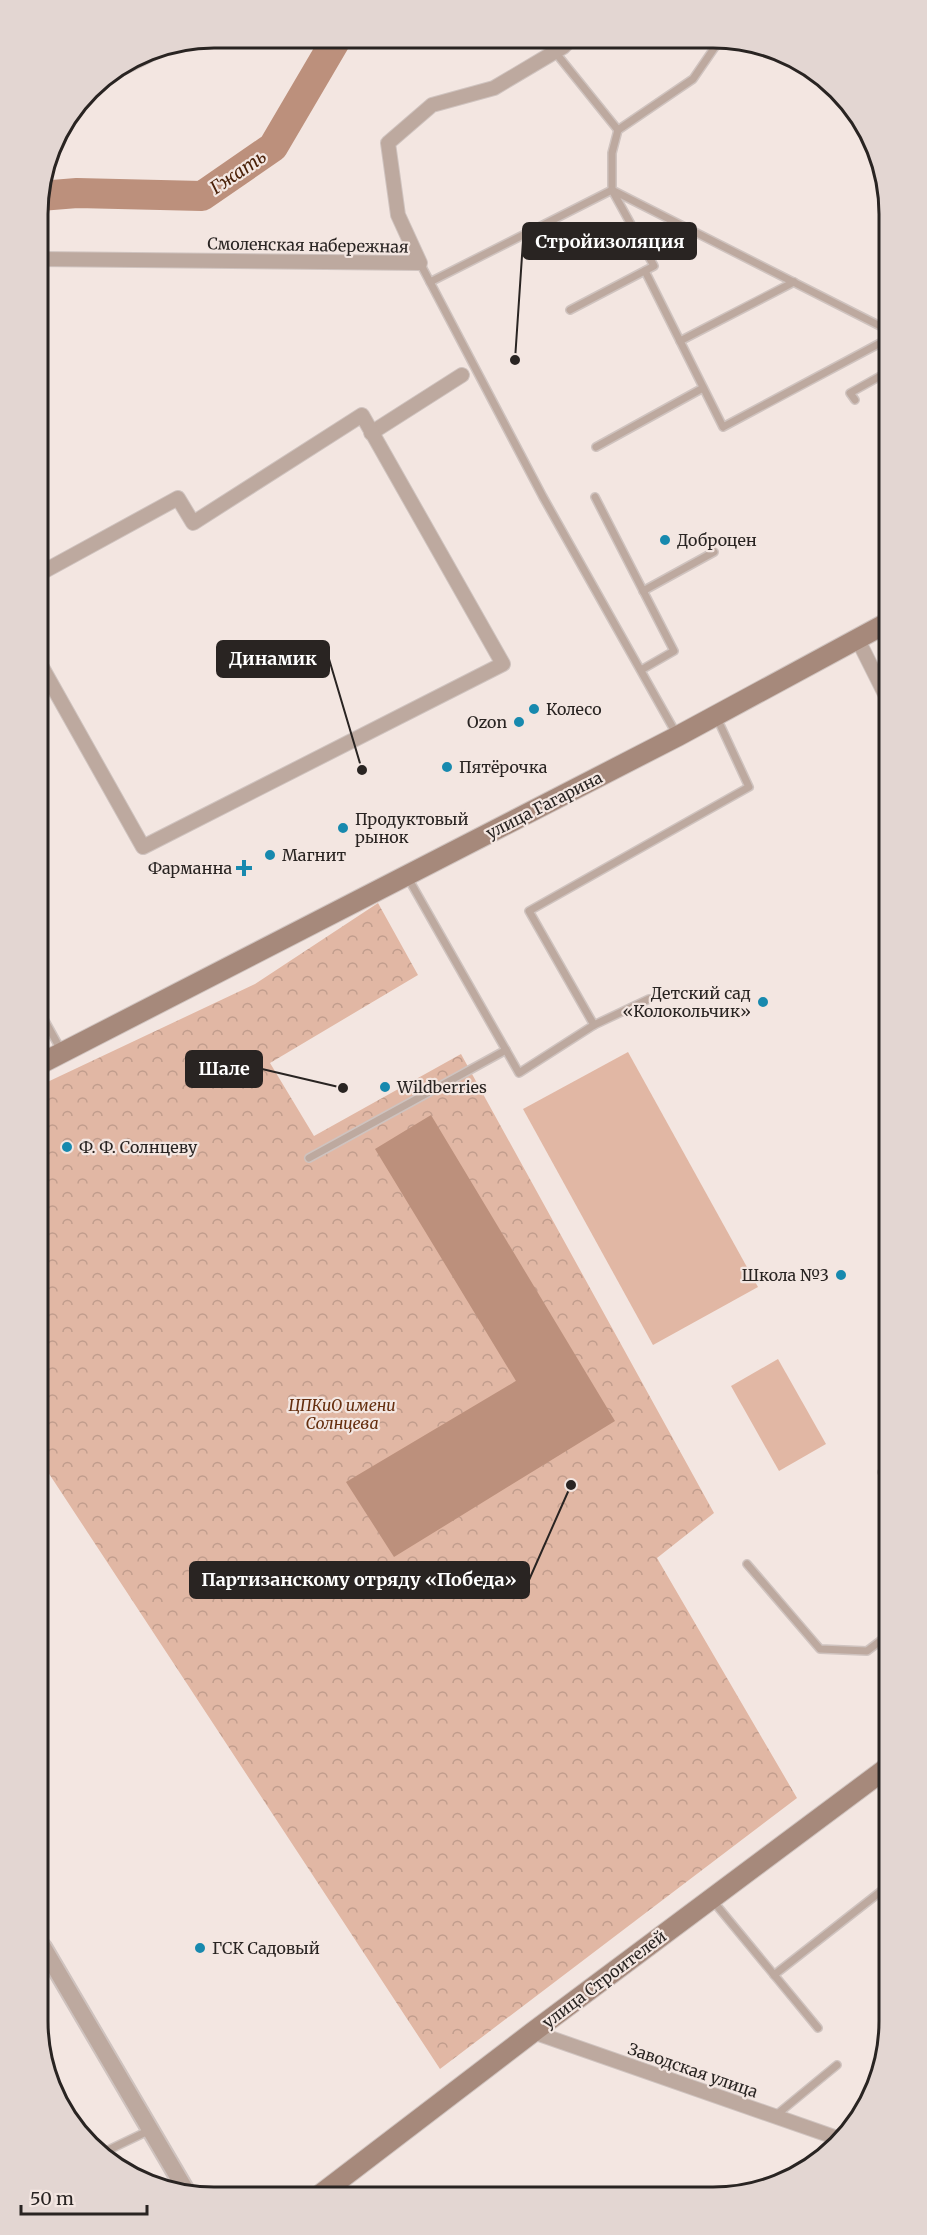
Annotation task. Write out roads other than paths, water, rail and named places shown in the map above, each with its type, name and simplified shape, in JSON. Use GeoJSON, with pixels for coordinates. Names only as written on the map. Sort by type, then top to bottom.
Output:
{"type":"FeatureCollection","features":[{"type":"Feature","properties":{"kind":"main road","name":"улица Гагарина"},"geometry":{"type":"LineString","coordinates":[[48,1060],[678,736],[879,627]]}},
{"type":"Feature","properties":{"kind":"main road","name":"улица Строителей"},"geometry":{"type":"LineString","coordinates":[[330,2187],[711,1899],[879,1778]]}},
{"type":"Feature","properties":{"kind":"street","name":"Смоленская набережная"},"geometry":{"type":"LineString","coordinates":[[48,259],[420,263],[398,215],[388,143],[432,105],[494,88],[560,48]]}},
{"type":"Feature","properties":{"kind":"street"},"geometry":{"type":"LineString","coordinates":[[371,433],[462,375]]}},
{"type":"Feature","properties":{"kind":"street"},"geometry":{"type":"LineString","coordinates":[[48,569],[178,498],[193,523],[362,415],[503,664],[143,847],[48,678]]}},
{"type":"Feature","properties":{"kind":"street"},"geometry":{"type":"LineString","coordinates":[[857,638],[879,682]]}},
{"type":"Feature","properties":{"kind":"street"},"geometry":{"type":"LineString","coordinates":[[48,1956],[182,2184]]}},
{"type":"Feature","properties":{"kind":"street","name":"Заводская улица"},"geometry":{"type":"LineString","coordinates":[[533,2032],[832,2136]]}},
{"type":"Feature","properties":{"kind":"street"},"geometry":{"type":"LineString","coordinates":[[826,2134],[829,2139]]}},
{"type":"Feature","properties":{"kind":"lane"},"geometry":{"type":"LineString","coordinates":[[570,310],[654,266],[612,190],[612,153],[618,130],[693,79],[714,48]]}},
{"type":"Feature","properties":{"kind":"lane"},"geometry":{"type":"LineString","coordinates":[[555,52],[618,130]]}},
{"type":"Feature","properties":{"kind":"lane"},"geometry":{"type":"LineString","coordinates":[[430,282],[612,190]]}},
{"type":"Feature","properties":{"kind":"lane"},"geometry":{"type":"LineString","coordinates":[[612,190],[879,325]]}},
{"type":"Feature","properties":{"kind":"lane"},"geometry":{"type":"LineString","coordinates":[[420,263],[543,497],[678,736]]}},
{"type":"Feature","properties":{"kind":"lane"},"geometry":{"type":"LineString","coordinates":[[645,271],[723,427],[879,343]]}},
{"type":"Feature","properties":{"kind":"lane"},"geometry":{"type":"LineString","coordinates":[[680,341],[794,282]]}},
{"type":"Feature","properties":{"kind":"lane"},"geometry":{"type":"LineString","coordinates":[[462,375],[476,368]]}},
{"type":"Feature","properties":{"kind":"lane"},"geometry":{"type":"LineString","coordinates":[[855,400],[850,393],[879,377]]}},
{"type":"Feature","properties":{"kind":"lane"},"geometry":{"type":"LineString","coordinates":[[596,447],[703,388]]}},
{"type":"Feature","properties":{"kind":"lane"},"geometry":{"type":"LineString","coordinates":[[595,498],[674,651],[641,670]]}},
{"type":"Feature","properties":{"kind":"lane"},"geometry":{"type":"LineString","coordinates":[[643,591],[714,552]]}},
{"type":"Feature","properties":{"kind":"lane"},"geometry":{"type":"LineString","coordinates":[[594,1025],[529,911],[749,787],[715,715]]}},
{"type":"Feature","properties":{"kind":"lane"},"geometry":{"type":"LineString","coordinates":[[406,875],[519,1073],[594,1025],[649,999]]}},
{"type":"Feature","properties":{"kind":"lane"},"geometry":{"type":"LineString","coordinates":[[48,1027],[62,1052]]}},
{"type":"Feature","properties":{"kind":"lane"},"geometry":{"type":"LineString","coordinates":[[309,1158],[506,1050]]}},
{"type":"Feature","properties":{"kind":"lane"},"geometry":{"type":"LineString","coordinates":[[747,1564],[820,1649],[867,1652],[879,1642]]}},
{"type":"Feature","properties":{"kind":"lane"},"geometry":{"type":"LineString","coordinates":[[774,1975],[879,1893]]}},
{"type":"Feature","properties":{"kind":"lane"},"geometry":{"type":"LineString","coordinates":[[711,1899],[818,2028]]}},
{"type":"Feature","properties":{"kind":"lane"},"geometry":{"type":"LineString","coordinates":[[775,2116],[837,2066]]}},
{"type":"Feature","properties":{"kind":"lane"},"geometry":{"type":"LineString","coordinates":[[109,2150],[150,2130]]}},
{"type":"Feature","properties":{"kind":"waterway","name":"Гжать"},"geometry":{"type":"LineString","coordinates":[[49,195],[77,193],[202,196],[273,147],[331,48]]}},
{"type":"Feature","properties":{"kind":"place","name":"Стройизоляция"},"geometry":{"type":"Point","coordinates":[515,360]}},
{"type":"Feature","properties":{"kind":"place","name":"Доброцен"},"geometry":{"type":"Point","coordinates":[665,540]}},
{"type":"Feature","properties":{"kind":"place","name":"Колесо"},"geometry":{"type":"Point","coordinates":[534,709]}},
{"type":"Feature","properties":{"kind":"place","name":"Ozon"},"geometry":{"type":"Point","coordinates":[519,722]}},
{"type":"Feature","properties":{"kind":"place","name":"Пятёрочка"},"geometry":{"type":"Point","coordinates":[447,767]}},
{"type":"Feature","properties":{"kind":"place","name":"Динамик"},"geometry":{"type":"Point","coordinates":[362,770]}},
{"type":"Feature","properties":{"kind":"place","name":"Продуктовый рынок"},"geometry":{"type":"Point","coordinates":[343,828]}},
{"type":"Feature","properties":{"kind":"place","name":"Магнит"},"geometry":{"type":"Point","coordinates":[270,855]}},
{"type":"Feature","properties":{"kind":"place","name":"Фарманна"},"geometry":{"type":"Point","coordinates":[244,868]}},
{"type":"Feature","properties":{"kind":"place","name":"Детский сад «Колокольчик»"},"geometry":{"type":"Point","coordinates":[763,1002]}},
{"type":"Feature","properties":{"kind":"place","name":"Wildberries"},"geometry":{"type":"Point","coordinates":[385,1087]}},
{"type":"Feature","properties":{"kind":"place","name":"Шале"},"geometry":{"type":"Point","coordinates":[343,1088]}},
{"type":"Feature","properties":{"kind":"place","name":"Ф. Ф. Солнцеву"},"geometry":{"type":"Point","coordinates":[67,1147]}},
{"type":"Feature","properties":{"kind":"place","name":"Школа №3"},"geometry":{"type":"Point","coordinates":[841,1275]}},
{"type":"Feature","properties":{"kind":"place","name":"Партизанскому отряду «Победа»"},"geometry":{"type":"Point","coordinates":[571,1485]}},
{"type":"Feature","properties":{"kind":"place","name":"ГСК Садовый"},"geometry":{"type":"Point","coordinates":[200,1948]}},
{"type":"Feature","properties":{"kind":"park label","name":"ЦПКиО имени Солнцева"},"geometry":{"type":"Point","coordinates":[342,1414]}}]}
